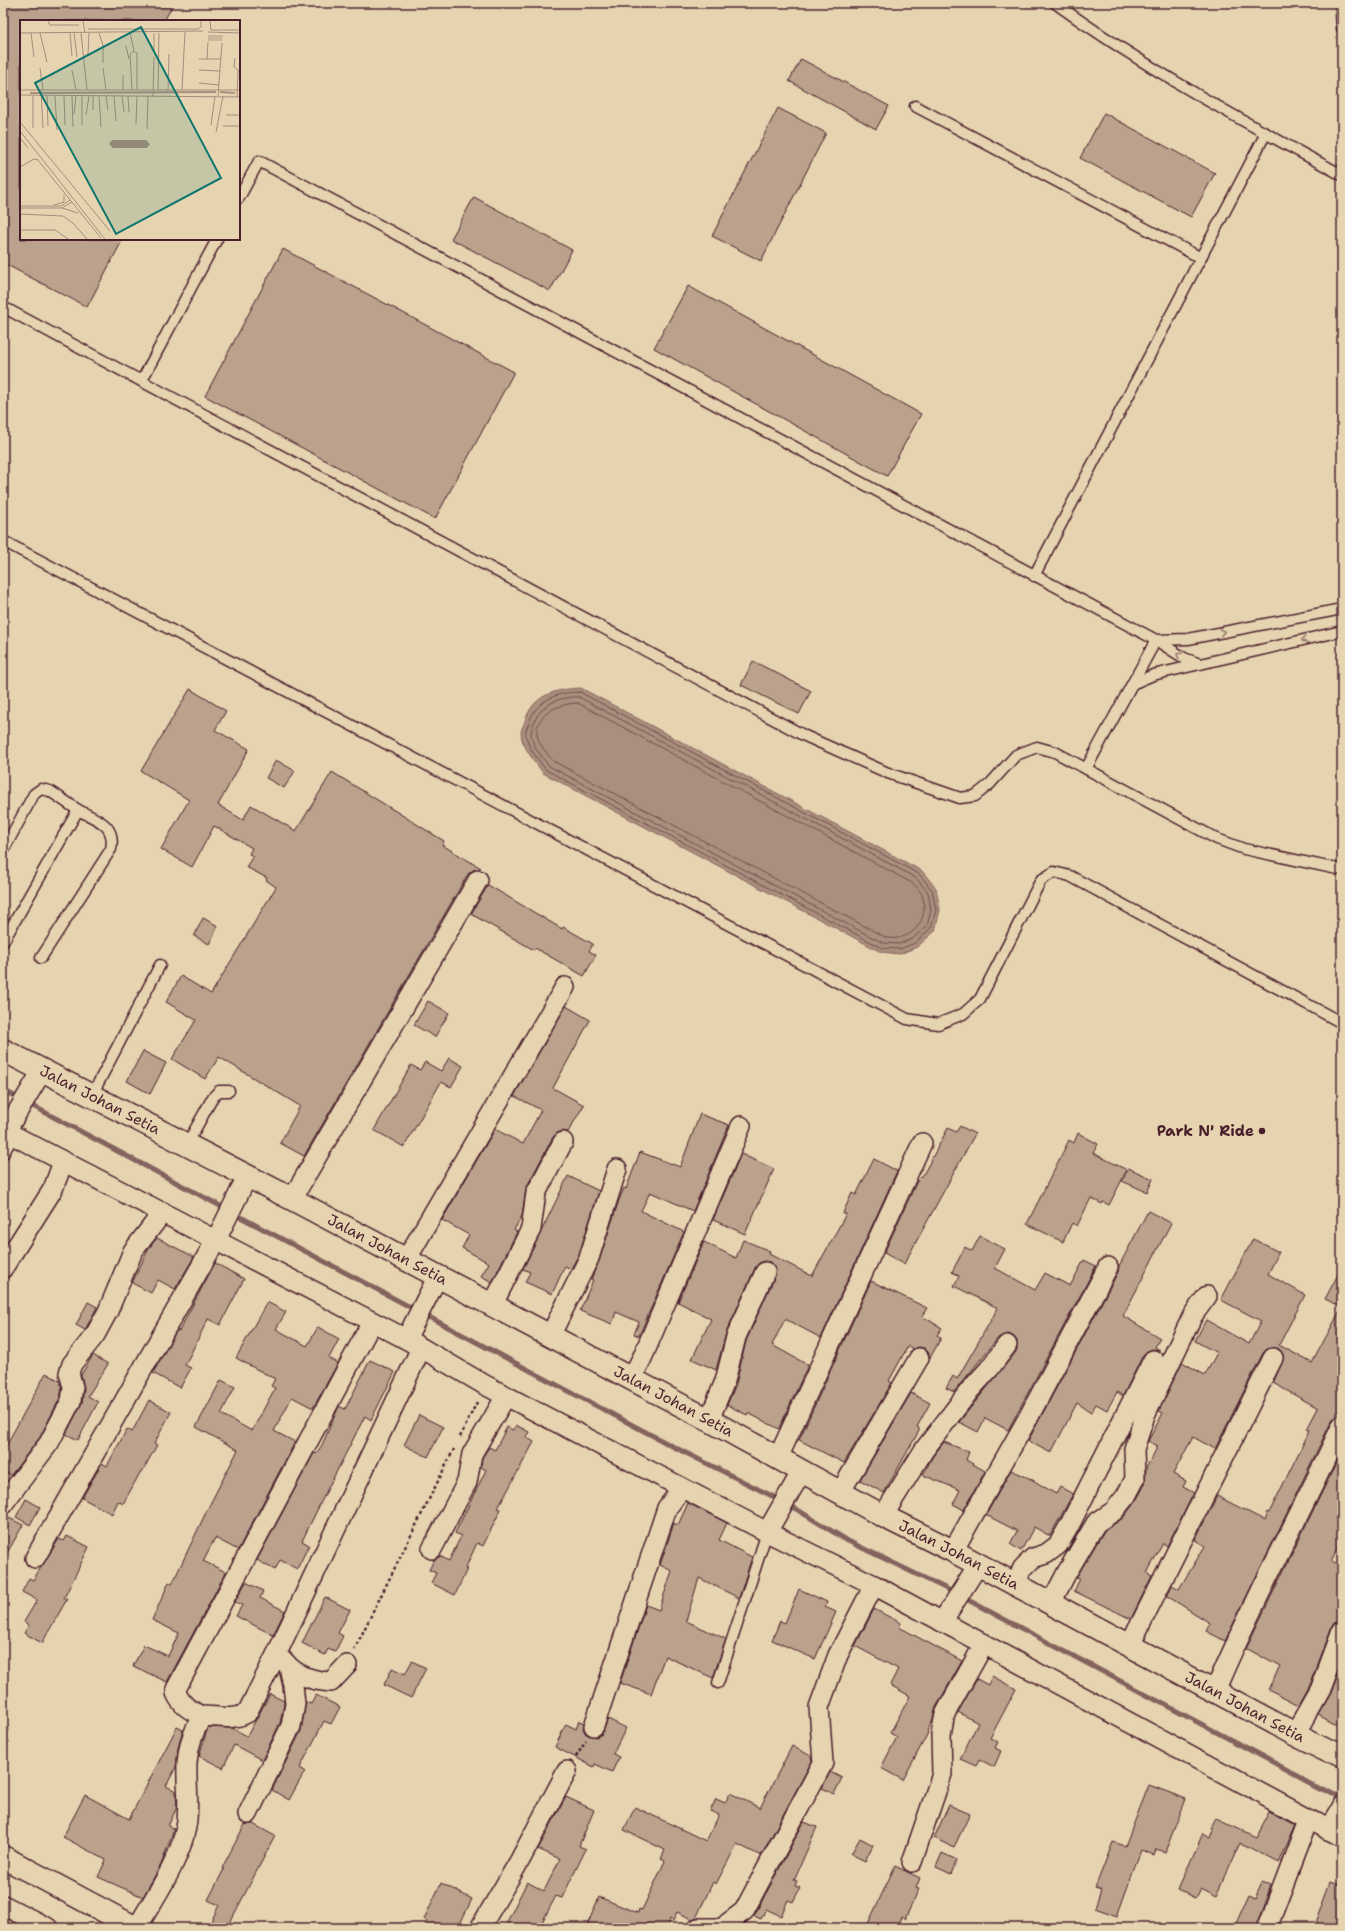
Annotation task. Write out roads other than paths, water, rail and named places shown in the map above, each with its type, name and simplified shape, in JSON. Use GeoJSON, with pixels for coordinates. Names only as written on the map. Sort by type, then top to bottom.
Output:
{"type":"FeatureCollection","features":[{"type":"Feature","properties":{"kind":"main road","name":"Jalan Johan Setia"},"geometry":{"type":"LineString","coordinates":[[3,1050],[37,1079],[91,1096],[292,1199],[411,1251],[437,1278],[496,1298],[637,1369],[709,1420],[778,1458],[797,1479],[841,1491],[883,1516],[952,1551],[973,1572],[1014,1585],[1051,1604],[1132,1640],[1215,1691],[1342,1758]]}},
{"type":"Feature","properties":{"kind":"main road"},"geometry":{"type":"LineString","coordinates":[[3,1857],[128,1926]]}},
{"type":"Feature","properties":{"kind":"street"},"geometry":{"type":"LineString","coordinates":[[292,1199],[478,880]]}},
{"type":"Feature","properties":{"kind":"street"},"geometry":{"type":"LineString","coordinates":[[411,1251],[565,987]]}},
{"type":"Feature","properties":{"kind":"street"},"geometry":{"type":"LineString","coordinates":[[37,1079],[9,1129],[63,1162],[163,1212],[219,1235],[372,1322],[412,1338],[485,1386],[682,1488],[769,1528],[874,1585],[946,1616],[984,1644],[1308,1820],[1337,1823]]}},
{"type":"Feature","properties":{"kind":"street"},"geometry":{"type":"LineString","coordinates":[[637,1369],[741,1126]]}},
{"type":"Feature","properties":{"kind":"street"},"geometry":{"type":"LineString","coordinates":[[496,1298],[531,1229],[536,1193],[564,1142]]}},
{"type":"Feature","properties":{"kind":"street"},"geometry":{"type":"LineString","coordinates":[[778,1458],[922,1143]]}},
{"type":"Feature","properties":{"kind":"street"},"geometry":{"type":"LineString","coordinates":[[3,1268],[53,1189],[63,1162]]}},
{"type":"Feature","properties":{"kind":"street"},"geometry":{"type":"LineString","coordinates":[[554,1327],[589,1258],[618,1169]]}},
{"type":"Feature","properties":{"kind":"street"},"geometry":{"type":"LineString","coordinates":[[35,1558],[219,1235],[247,1177]]}},
{"type":"Feature","properties":{"kind":"street"},"geometry":{"type":"LineString","coordinates":[[3,1504],[49,1443],[71,1401],[73,1387],[69,1373],[72,1364],[95,1335],[108,1311],[133,1251],[163,1212]]}},
{"type":"Feature","properties":{"kind":"street"},"geometry":{"type":"LineString","coordinates":[[952,1551],[1028,1418],[1108,1267]]}},
{"type":"Feature","properties":{"kind":"street"},"geometry":{"type":"LineString","coordinates":[[709,1420],[725,1381],[736,1337],[765,1272]]}},
{"type":"Feature","properties":{"kind":"street"},"geometry":{"type":"LineString","coordinates":[[372,1322],[176,1689],[176,1693],[181,1702],[188,1709],[202,1716],[233,1718],[247,1713],[278,1651],[412,1338],[427,1297],[437,1278]]}},
{"type":"Feature","properties":{"kind":"street"},"geometry":{"type":"LineString","coordinates":[[1051,1604],[1066,1574],[1096,1523],[1114,1511],[1126,1496],[1135,1479],[1134,1448],[1145,1415],[1193,1315],[1207,1296]]}},
{"type":"Feature","properties":{"kind":"street"},"geometry":{"type":"LineString","coordinates":[[883,1516],[924,1450],[1007,1345]]}},
{"type":"Feature","properties":{"kind":"street"},"geometry":{"type":"LineString","coordinates":[[841,1491],[919,1358]]}},
{"type":"Feature","properties":{"kind":"street"},"geometry":{"type":"LineString","coordinates":[[1132,1640],[1273,1358]]}},
{"type":"Feature","properties":{"kind":"street"},"geometry":{"type":"LineString","coordinates":[[1014,1585],[1023,1568],[1033,1558],[1046,1554],[1058,1545],[1153,1360]]}},
{"type":"Feature","properties":{"kind":"street"},"geometry":{"type":"LineString","coordinates":[[432,1549],[467,1482],[472,1454],[506,1396]]}},
{"type":"Feature","properties":{"kind":"street"},"geometry":{"type":"LineString","coordinates":[[1215,1691],[1236,1642],[1307,1501],[1342,1425]]}},
{"type":"Feature","properties":{"kind":"street"},"geometry":{"type":"LineString","coordinates":[[769,1528],[797,1479]]}},
{"type":"Feature","properties":{"kind":"street"},"geometry":{"type":"LineString","coordinates":[[594,1726],[667,1508],[682,1488]]}},
{"type":"Feature","properties":{"kind":"street"},"geometry":{"type":"LineString","coordinates":[[946,1616],[973,1572]]}},
{"type":"Feature","properties":{"kind":"street"},"geometry":{"type":"LineString","coordinates":[[724,1928],[728,1923],[744,1911],[823,1763],[819,1707],[838,1655],[874,1585]]}},
{"type":"Feature","properties":{"kind":"street"},"geometry":{"type":"LineString","coordinates":[[1295,1734],[1320,1690],[1342,1631]]}},
{"type":"Feature","properties":{"kind":"street"},"geometry":{"type":"LineString","coordinates":[[912,1862],[942,1774],[941,1734],[945,1714],[984,1644]]}},
{"type":"Feature","properties":{"kind":"street"},"geometry":{"type":"LineString","coordinates":[[248,1814],[291,1726],[295,1704],[293,1685],[289,1667],[278,1651]]}},
{"type":"Feature","properties":{"kind":"street"},"geometry":{"type":"LineString","coordinates":[[289,1667],[316,1682],[331,1682],[347,1665]]}},
{"type":"Feature","properties":{"kind":"street"},"geometry":{"type":"LineString","coordinates":[[128,1926],[181,1849],[186,1825],[187,1762],[190,1746],[202,1716]]}},
{"type":"Feature","properties":{"kind":"street"},"geometry":{"type":"LineString","coordinates":[[480,1928],[520,1860],[567,1771]]}},
{"type":"Feature","properties":{"kind":"street"},"geometry":{"type":"LineString","coordinates":[[1266,1928],[1308,1820]]}},
{"type":"Feature","properties":{"kind":"street"},"geometry":{"type":"LineString","coordinates":[[3,1904],[48,1928]]}},
{"type":"Feature","properties":{"kind":"street"},"geometry":{"type":"LineString","coordinates":[[698,1928],[716,1928]]}},
{"type":"Feature","properties":{"kind":"lane"},"geometry":{"type":"LineString","coordinates":[[1055,3],[1103,38],[1266,134],[1342,175]]}},
{"type":"Feature","properties":{"kind":"lane"},"geometry":{"type":"LineString","coordinates":[[1340,3],[1342,28]]}},
{"type":"Feature","properties":{"kind":"lane"},"geometry":{"type":"LineString","coordinates":[[915,106],[1201,258]]}},
{"type":"Feature","properties":{"kind":"lane"},"geometry":{"type":"LineString","coordinates":[[1034,576],[1266,134]]}},
{"type":"Feature","properties":{"kind":"lane"},"geometry":{"type":"LineString","coordinates":[[240,196],[259,160],[1156,640],[1184,658],[1200,664]]}},
{"type":"Feature","properties":{"kind":"lane"},"geometry":{"type":"LineString","coordinates":[[142,380],[216,240]]}},
{"type":"Feature","properties":{"kind":"lane"},"geometry":{"type":"LineString","coordinates":[[3,307],[805,736],[888,773],[960,798],[975,796],[990,784],[1016,755],[1037,747],[1055,752],[1087,767],[1217,839],[1244,849],[1342,870]]}},
{"type":"Feature","properties":{"kind":"lane"},"geometry":{"type":"LineString","coordinates":[[3,541],[907,1018],[938,1024],[963,1014],[980,999],[1042,880],[1054,872],[1070,876],[1342,1023]]}},
{"type":"Feature","properties":{"kind":"lane"},"geometry":{"type":"LineString","coordinates":[[1156,640],[1188,639],[1342,609]]}},
{"type":"Feature","properties":{"kind":"lane"},"geometry":{"type":"LineString","coordinates":[[1132,684],[1153,675],[1342,631]]}},
{"type":"Feature","properties":{"kind":"lane"},"geometry":{"type":"LineString","coordinates":[[1087,767],[1156,640]]}},
{"type":"Feature","properties":{"kind":"lane"},"geometry":{"type":"LineString","coordinates":[[3,851],[34,794],[41,789],[50,791],[78,810],[106,825],[111,830],[113,839],[111,849],[41,958]]}},
{"type":"Feature","properties":{"kind":"lane"},"geometry":{"type":"LineString","coordinates":[[3,942],[78,810]]}},
{"type":"Feature","properties":{"kind":"lane"},"geometry":{"type":"LineString","coordinates":[[91,1096],[160,965]]}},
{"type":"Feature","properties":{"kind":"lane"},"geometry":{"type":"LineString","coordinates":[[186,1146],[204,1110],[213,1097],[220,1091],[229,1092]]}},
{"type":"Feature","properties":{"kind":"lane"},"geometry":{"type":"LineString","coordinates":[[3,1154],[9,1129]]}},
{"type":"Feature","properties":{"kind":"lane"},"geometry":{"type":"LineString","coordinates":[[718,1683],[769,1528]]}},
{"type":"Feature","properties":{"kind":"water"},"geometry":{"type":"Polygon","coordinates":[[[581,688],[922,871],[936,888],[940,910],[935,931],[917,947],[900,954],[881,952],[543,773],[523,743],[521,730],[529,712],[539,699],[546,695],[562,690],[581,688]]]}},
{"type":"Feature","properties":{"kind":"waterway"},"geometry":{"type":"LineString","coordinates":[[3,1090],[226,1209]]}},
{"type":"Feature","properties":{"kind":"waterway"},"geometry":{"type":"LineString","coordinates":[[233,1213],[674,1447],[780,1500]]}},
{"type":"Feature","properties":{"kind":"waterway"},"geometry":{"type":"LineString","coordinates":[[788,1504],[848,1541],[953,1592],[1342,1799]]}},
{"type":"Feature","properties":{"kind":"place","name":"Park N' Ride"},"geometry":{"type":"Point","coordinates":[1262,1131]}}]}
